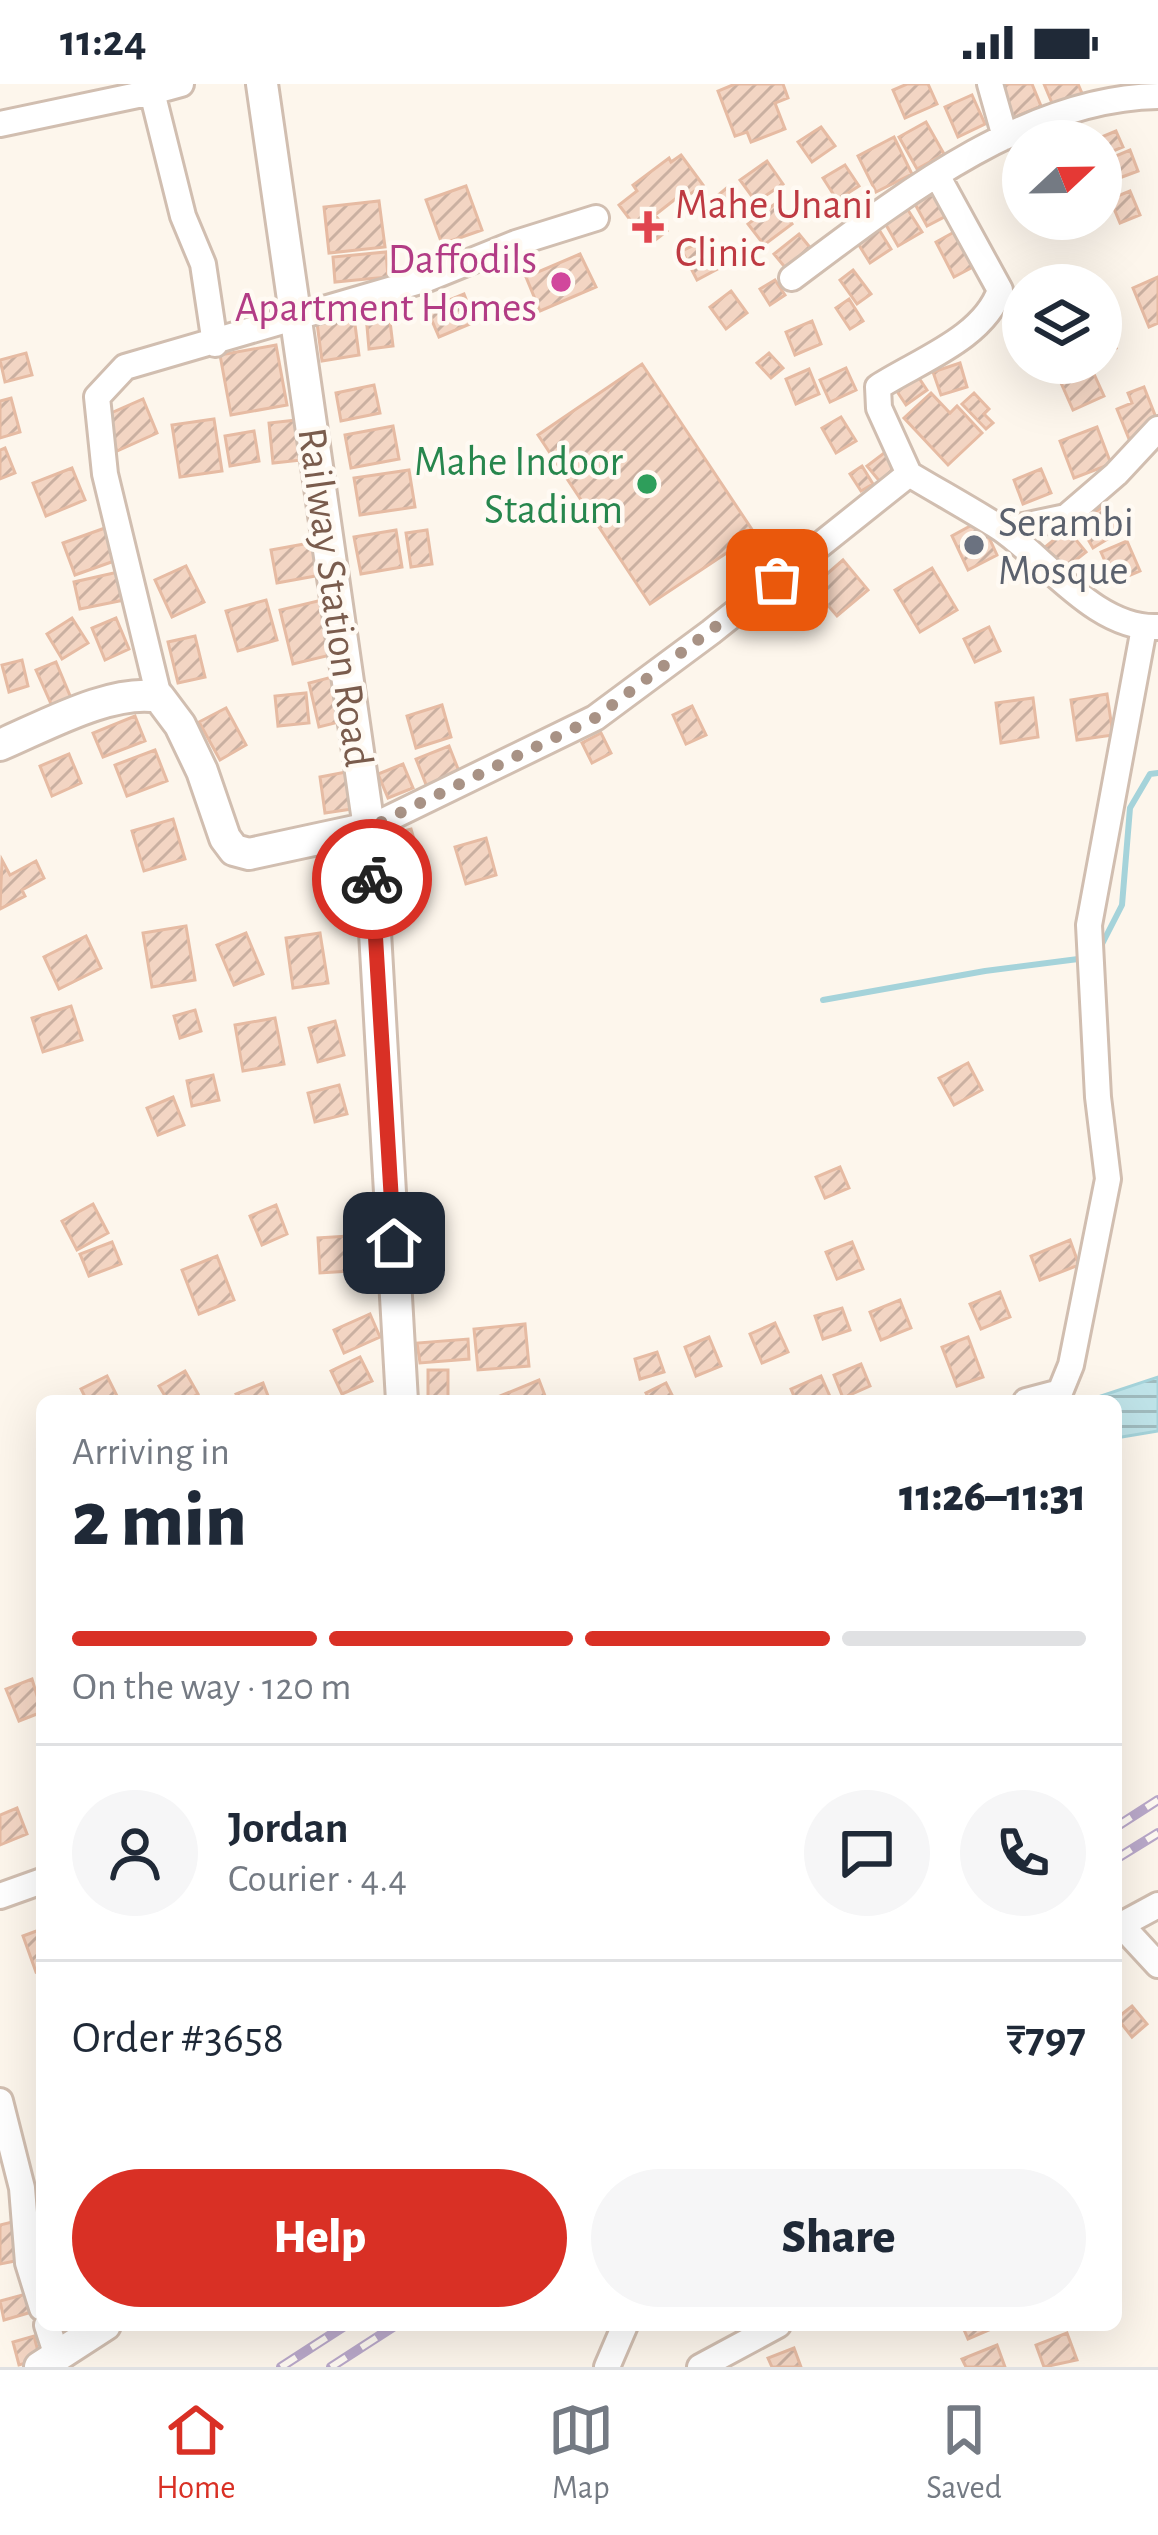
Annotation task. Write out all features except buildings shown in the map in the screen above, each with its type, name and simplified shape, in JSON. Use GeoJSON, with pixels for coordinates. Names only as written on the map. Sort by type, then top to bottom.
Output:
{"type":"FeatureCollection","features":[{"type":"Feature","properties":{"kind":"street"},"geometry":{"type":"LineString","coordinates":[[0,124],[181,84]]}},
{"type":"Feature","properties":{"kind":"street","name":"Railway Station Road"},"geometry":{"type":"LineString","coordinates":[[262,84],[369,828],[402,1395]]}},
{"type":"Feature","properties":{"kind":"street"},"geometry":{"type":"LineString","coordinates":[[989,84],[1002,127]]}},
{"type":"Feature","properties":{"kind":"street"},"geometry":{"type":"LineString","coordinates":[[152,92],[183,216],[203,264],[215,344]]}},
{"type":"Feature","properties":{"kind":"street"},"geometry":{"type":"LineString","coordinates":[[1041,120],[1116,97],[1158,96]]}},
{"type":"Feature","properties":{"kind":"street"},"geometry":{"type":"LineString","coordinates":[[792,278],[1002,139]]}},
{"type":"Feature","properties":{"kind":"street"},"geometry":{"type":"LineString","coordinates":[[938,177],[1000,290],[993,310],[977,326],[878,387],[880,408],[909,474],[1004,530],[1083,600],[1151,628],[1089,925],[1108,1179],[1071,1364],[1060,1392],[1049,1395]]}},
{"type":"Feature","properties":{"kind":"street"},"geometry":{"type":"LineString","coordinates":[[596,218],[516,243],[427,279],[125,368],[97,397],[105,474],[159,698],[181,725],[225,838],[234,850],[250,854],[369,828],[595,718],[909,474]]}},
{"type":"Feature","properties":{"kind":"street"},"geometry":{"type":"LineString","coordinates":[[1004,530],[1066,517],[1158,429]]}},
{"type":"Feature","properties":{"kind":"street"},"geometry":{"type":"LineString","coordinates":[[0,745],[91,707],[135,697],[159,698]]}},
{"type":"Feature","properties":{"kind":"street"},"geometry":{"type":"LineString","coordinates":[[0,1896],[36,1883]]}},
{"type":"Feature","properties":{"kind":"street"},"geometry":{"type":"LineString","coordinates":[[1122,1924],[1158,1905]]}},
{"type":"Feature","properties":{"kind":"street"},"geometry":{"type":"LineString","coordinates":[[1122,1929],[1158,1965]]}},
{"type":"Feature","properties":{"kind":"street"},"geometry":{"type":"LineString","coordinates":[[0,2101],[22,2188],[28,2263],[36,2289]]}},
{"type":"Feature","properties":{"kind":"street"},"geometry":{"type":"LineString","coordinates":[[47,2331],[48,2362]]}},
{"type":"Feature","properties":{"kind":"street"},"geometry":{"type":"LineString","coordinates":[[48,2362],[96,2331]]}},
{"type":"Feature","properties":{"kind":"street"},"geometry":{"type":"LineString","coordinates":[[607,2367],[622,2331]]}},
{"type":"Feature","properties":{"kind":"street"},"geometry":{"type":"LineString","coordinates":[[700,2367],[767,2331]]}},
{"type":"Feature","properties":{"kind":"water"},"geometry":{"type":"Polygon","coordinates":[[[1158,1377],[1158,1431],[1122,1437],[1122,1395],[1104,1395],[1158,1377]]]}},
{"type":"Feature","properties":{"kind":"waterway"},"geometry":{"type":"LineString","coordinates":[[1100,948],[1122,905],[1130,808],[1150,774],[1158,773]]}},
{"type":"Feature","properties":{"kind":"waterway"},"geometry":{"type":"LineString","coordinates":[[823,1000],[1086,958]]}},
{"type":"Feature","properties":{"kind":"railway"},"geometry":{"type":"LineString","coordinates":[[1122,1823],[1158,1800]]}},
{"type":"Feature","properties":{"kind":"railway"},"geometry":{"type":"LineString","coordinates":[[1122,1855],[1158,1833]]}},
{"type":"Feature","properties":{"kind":"railway"},"geometry":{"type":"LineString","coordinates":[[281,2367],[337,2331]]}},
{"type":"Feature","properties":{"kind":"railway"},"geometry":{"type":"LineString","coordinates":[[331,2367],[387,2331]]}},
{"type":"Feature","properties":{"kind":"way so far"},"geometry":{"type":"LineString","coordinates":[[372,879],[369,828],[595,718],[777,580]]}},
{"type":"Feature","properties":{"kind":"place","name":"Mahe Unani Clinic"},"geometry":{"type":"Point","coordinates":[648,227]}},
{"type":"Feature","properties":{"kind":"place","name":"Daffodils Apartment Homes"},"geometry":{"type":"Point","coordinates":[561,282]}},
{"type":"Feature","properties":{"kind":"place","name":"Mahe Indoor Stadium"},"geometry":{"type":"Point","coordinates":[647,484]}},
{"type":"Feature","properties":{"kind":"place","name":"Serambi Mosque"},"geometry":{"type":"Point","coordinates":[974,545]}},
{"type":"Feature","properties":{"kind":"route"},"geometry":{"type":"LineString","coordinates":[[372,879],[394,1243]]}}]}
